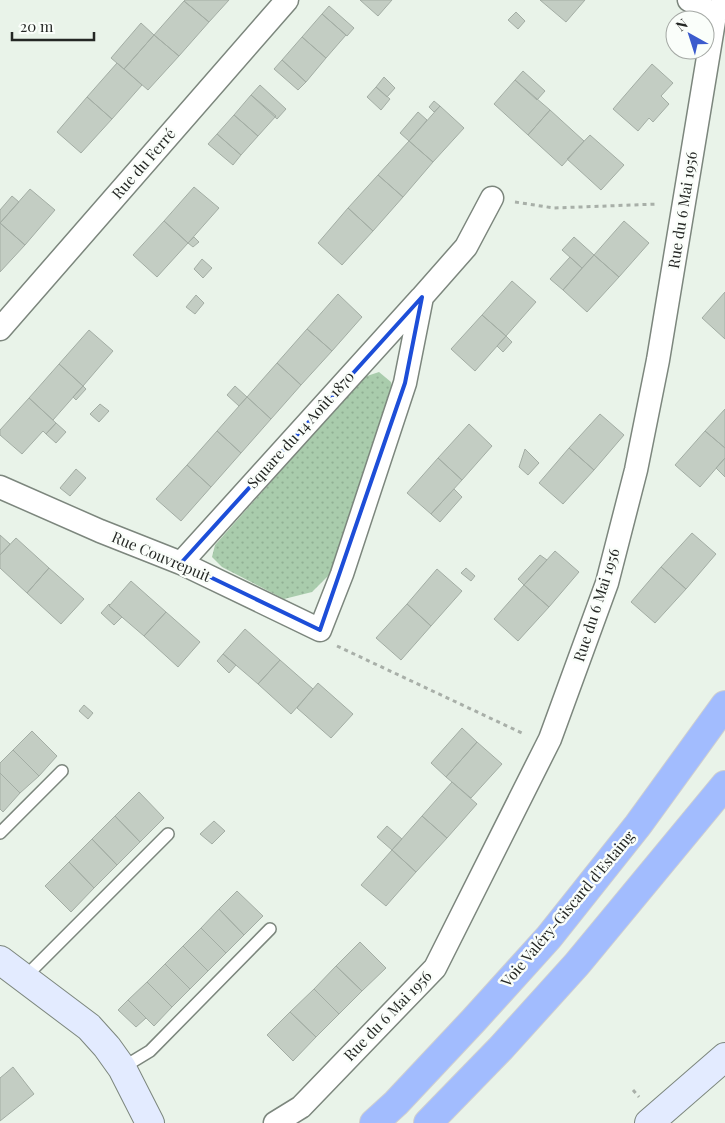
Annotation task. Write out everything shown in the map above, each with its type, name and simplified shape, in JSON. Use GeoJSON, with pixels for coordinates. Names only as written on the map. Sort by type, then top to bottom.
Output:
{"type":"FeatureCollection","features":[{"type":"Feature","properties":{"kind":"highway","name":"Voie Valéry-Giscard d'Estaing"},"geometry":{"type":"LineString","coordinates":[[374,1123],[396,1103],[549,937],[638,825],[725,705]]}},
{"type":"Feature","properties":{"kind":"highway"},"geometry":{"type":"LineString","coordinates":[[428,1123],[501,1048],[577,964],[725,785]]}},
{"type":"Feature","properties":{"kind":"street","name":"Rue du Ferré"},"geometry":{"type":"LineString","coordinates":[[0,329],[288,0]]}},
{"type":"Feature","properties":{"kind":"street"},"geometry":{"type":"LineString","coordinates":[[689,0],[720,8]]}},
{"type":"Feature","properties":{"kind":"street","name":"Rue du 6 Mai 1956"},"geometry":{"type":"LineString","coordinates":[[275,1123],[301,1108],[434,968],[547,745],[607,584],[636,470],[658,360],[720,8]]}},
{"type":"Feature","properties":{"kind":"street","name":"Square du 14 Août 1870"},"geometry":{"type":"LineString","coordinates":[[181,563],[466,247],[492,198]]}},
{"type":"Feature","properties":{"kind":"street","name":"Square du 14 Août 1870"},"geometry":{"type":"LineString","coordinates":[[320,630],[342,574],[405,383],[422,298]]}},
{"type":"Feature","properties":{"kind":"street","name":"Rue Couvrepuit"},"geometry":{"type":"LineString","coordinates":[[0,487],[100,531],[181,563],[320,630]]}},
{"type":"Feature","properties":{"kind":"street"},"geometry":{"type":"LineString","coordinates":[[0,960],[88,1027],[107,1047],[122,1068],[149,1123]]}},
{"type":"Feature","properties":{"kind":"street"},"geometry":{"type":"LineString","coordinates":[[649,1123],[725,1056]]}},
{"type":"Feature","properties":{"kind":"lane"},"geometry":{"type":"LineString","coordinates":[[0,832],[62,771]]}},
{"type":"Feature","properties":{"kind":"lane"},"geometry":{"type":"LineString","coordinates":[[24,978],[168,834]]}},
{"type":"Feature","properties":{"kind":"lane"},"geometry":{"type":"LineString","coordinates":[[122,1068],[150,1051],[270,929]]}},
{"type":"Feature","properties":{"kind":"path"},"geometry":{"type":"LineString","coordinates":[[492,198],[554,208],[666,204],[684,207]]}},
{"type":"Feature","properties":{"kind":"path"},"geometry":{"type":"LineString","coordinates":[[320,630],[338,646],[547,745]]}},
{"type":"Feature","properties":{"kind":"highlighted area"},"geometry":{"type":"Polygon","coordinates":[[[422,297],[405,383],[320,630],[181,563],[422,297]]]}},
{"type":"Feature","properties":{"kind":"green space"},"geometry":{"type":"Polygon","coordinates":[[[379,372],[391,382],[393,393],[335,569],[312,592],[284,599],[222,567],[212,557],[215,545],[364,377],[379,372]]]}},
{"type":"Feature","properties":{"kind":"building"},"geometry":{"type":"Polygon","coordinates":[[[185,0],[229,0],[209,22],[185,0]]]}},
{"type":"Feature","properties":{"kind":"building"},"geometry":{"type":"Polygon","coordinates":[[[360,0],[392,0],[378,16],[360,0]]]}},
{"type":"Feature","properties":{"kind":"building"},"geometry":{"type":"Polygon","coordinates":[[[540,0],[585,0],[566,22],[540,0]]]}},
{"type":"Feature","properties":{"kind":"building"},"geometry":{"type":"Polygon","coordinates":[[[184,1],[209,22],[179,56],[154,35],[184,1]]]}},
{"type":"Feature","properties":{"kind":"building"},"geometry":{"type":"Polygon","coordinates":[[[329,6],[354,28],[347,36],[322,14],[329,6]]]}},
{"type":"Feature","properties":{"kind":"building"},"geometry":{"type":"Polygon","coordinates":[[[516,12],[525,21],[518,29],[508,20],[516,12]]]}},
{"type":"Feature","properties":{"kind":"building"},"geometry":{"type":"Polygon","coordinates":[[[322,14],[346,35],[326,58],[302,37],[322,14]]]}},
{"type":"Feature","properties":{"kind":"building"},"geometry":{"type":"Polygon","coordinates":[[[141,23],[154,35],[124,69],[111,58],[141,23]]]}},
{"type":"Feature","properties":{"kind":"building"},"geometry":{"type":"Polygon","coordinates":[[[154,35],[179,56],[148,90],[124,69],[154,35]]]}},
{"type":"Feature","properties":{"kind":"building"},"geometry":{"type":"Polygon","coordinates":[[[302,37],[326,58],[306,82],[282,60],[302,37]]]}},
{"type":"Feature","properties":{"kind":"building"},"geometry":{"type":"Polygon","coordinates":[[[282,60],[306,82],[298,90],[274,69],[282,60]]]}},
{"type":"Feature","properties":{"kind":"building"},"geometry":{"type":"Polygon","coordinates":[[[117,63],[142,85],[112,119],[87,97],[117,63]]]}},
{"type":"Feature","properties":{"kind":"building"},"geometry":{"type":"Polygon","coordinates":[[[652,64],[673,83],[661,96],[669,104],[653,122],[649,118],[638,131],[613,109],[652,64]]]}},
{"type":"Feature","properties":{"kind":"building"},"geometry":{"type":"Polygon","coordinates":[[[523,71],[545,91],[537,100],[515,80],[523,71]]]}},
{"type":"Feature","properties":{"kind":"building"},"geometry":{"type":"Polygon","coordinates":[[[384,77],[395,88],[387,97],[376,87],[384,77]]]}},
{"type":"Feature","properties":{"kind":"building"},"geometry":{"type":"Polygon","coordinates":[[[515,80],[550,110],[528,135],[494,104],[515,80]]]}},
{"type":"Feature","properties":{"kind":"building"},"geometry":{"type":"Polygon","coordinates":[[[260,85],[286,109],[277,119],[251,95],[260,85]]]}},
{"type":"Feature","properties":{"kind":"building"},"geometry":{"type":"Polygon","coordinates":[[[376,87],[390,99],[381,110],[367,97],[376,87]]]}},
{"type":"Feature","properties":{"kind":"building"},"geometry":{"type":"Polygon","coordinates":[[[251,95],[276,116],[258,136],[234,115],[251,95]]]}},
{"type":"Feature","properties":{"kind":"building"},"geometry":{"type":"Polygon","coordinates":[[[87,97],[112,119],[81,153],[57,132],[87,97]]]}},
{"type":"Feature","properties":{"kind":"building"},"geometry":{"type":"Polygon","coordinates":[[[434,101],[440,106],[434,112],[429,107],[434,101]]]}},
{"type":"Feature","properties":{"kind":"building"},"geometry":{"type":"Polygon","coordinates":[[[440,106],[464,128],[433,162],[409,141],[440,106]]]}},
{"type":"Feature","properties":{"kind":"building"},"geometry":{"type":"Polygon","coordinates":[[[550,110],[584,141],[562,166],[528,135],[550,110]]]}},
{"type":"Feature","properties":{"kind":"building"},"geometry":{"type":"Polygon","coordinates":[[[418,112],[427,120],[409,141],[400,133],[418,112]]]}},
{"type":"Feature","properties":{"kind":"building"},"geometry":{"type":"Polygon","coordinates":[[[234,115],[258,136],[241,155],[217,134],[234,115]]]}},
{"type":"Feature","properties":{"kind":"building"},"geometry":{"type":"Polygon","coordinates":[[[217,134],[241,155],[233,165],[208,144],[217,134]]]}},
{"type":"Feature","properties":{"kind":"building"},"geometry":{"type":"Polygon","coordinates":[[[590,135],[624,165],[601,190],[567,159],[590,135]]]}},
{"type":"Feature","properties":{"kind":"building"},"geometry":{"type":"Polygon","coordinates":[[[409,141],[433,162],[403,197],[378,175],[409,141]]]}},
{"type":"Feature","properties":{"kind":"building"},"geometry":{"type":"Polygon","coordinates":[[[378,175],[403,197],[373,231],[348,208],[378,175]]]}},
{"type":"Feature","properties":{"kind":"building"},"geometry":{"type":"Polygon","coordinates":[[[194,187],[219,208],[188,243],[164,221],[194,187]]]}},
{"type":"Feature","properties":{"kind":"building"},"geometry":{"type":"Polygon","coordinates":[[[30,189],[55,210],[25,245],[0,223],[30,189]]]}},
{"type":"Feature","properties":{"kind":"building"},"geometry":{"type":"Polygon","coordinates":[[[12,196],[19,202],[0,223],[0,210],[12,196]]]}},
{"type":"Feature","properties":{"kind":"building"},"geometry":{"type":"Polygon","coordinates":[[[348,208],[373,231],[342,265],[318,243],[348,208]]]}},
{"type":"Feature","properties":{"kind":"building"},"geometry":{"type":"Polygon","coordinates":[[[164,221],[188,243],[157,277],[133,255],[164,221]]]}},
{"type":"Feature","properties":{"kind":"building"},"geometry":{"type":"Polygon","coordinates":[[[624,221],[649,243],[619,277],[594,255],[624,221]]]}},
{"type":"Feature","properties":{"kind":"building"},"geometry":{"type":"Polygon","coordinates":[[[0,223],[25,245],[0,272],[0,223]]]}},
{"type":"Feature","properties":{"kind":"building"},"geometry":{"type":"Polygon","coordinates":[[[194,237],[199,242],[193,247],[188,243],[194,237]]]}},
{"type":"Feature","properties":{"kind":"building"},"geometry":{"type":"Polygon","coordinates":[[[574,237],[594,255],[582,268],[562,250],[574,237]]]}},
{"type":"Feature","properties":{"kind":"building"},"geometry":{"type":"Polygon","coordinates":[[[594,255],[619,277],[587,312],[563,290],[594,255]]]}},
{"type":"Feature","properties":{"kind":"building"},"geometry":{"type":"Polygon","coordinates":[[[570,257],[582,268],[563,290],[550,279],[570,257]]]}},
{"type":"Feature","properties":{"kind":"building"},"geometry":{"type":"Polygon","coordinates":[[[202,259],[212,268],[203,278],[194,269],[202,259]]]}},
{"type":"Feature","properties":{"kind":"building"},"geometry":{"type":"Polygon","coordinates":[[[512,281],[536,302],[506,336],[482,315],[512,281]]]}},
{"type":"Feature","properties":{"kind":"building"},"geometry":{"type":"Polygon","coordinates":[[[725,292],[725,339],[702,318],[725,292]]]}},
{"type":"Feature","properties":{"kind":"building"},"geometry":{"type":"Polygon","coordinates":[[[338,294],[362,317],[332,351],[307,329],[338,294]]]}},
{"type":"Feature","properties":{"kind":"building"},"geometry":{"type":"Polygon","coordinates":[[[196,295],[204,303],[195,314],[186,307],[196,295]]]}},
{"type":"Feature","properties":{"kind":"building"},"geometry":{"type":"Polygon","coordinates":[[[482,315],[506,336],[475,371],[451,349],[482,315]]]}},
{"type":"Feature","properties":{"kind":"building"},"geometry":{"type":"Polygon","coordinates":[[[307,329],[332,351],[301,385],[277,363],[307,329]]]}},
{"type":"Feature","properties":{"kind":"building"},"geometry":{"type":"Polygon","coordinates":[[[89,330],[113,351],[83,386],[59,364],[89,330]]]}},
{"type":"Feature","properties":{"kind":"building"},"geometry":{"type":"Polygon","coordinates":[[[506,336],[512,342],[503,352],[497,346],[506,336]]]}},
{"type":"Feature","properties":{"kind":"building"},"geometry":{"type":"Polygon","coordinates":[[[277,363],[301,385],[271,419],[247,397],[277,363]]]}},
{"type":"Feature","properties":{"kind":"building"},"geometry":{"type":"Polygon","coordinates":[[[59,364],[83,386],[53,420],[29,398],[59,364]]]}},
{"type":"Feature","properties":{"kind":"building"},"geometry":{"type":"Polygon","coordinates":[[[83,386],[86,389],[76,400],[73,397],[83,386]]]}},
{"type":"Feature","properties":{"kind":"building"},"geometry":{"type":"Polygon","coordinates":[[[235,386],[247,397],[239,406],[227,395],[235,386]]]}},
{"type":"Feature","properties":{"kind":"building"},"geometry":{"type":"Polygon","coordinates":[[[247,397],[271,419],[241,453],[217,431],[247,397]]]}},
{"type":"Feature","properties":{"kind":"building"},"geometry":{"type":"Polygon","coordinates":[[[29,398],[56,423],[46,434],[43,431],[22,454],[0,435],[0,430],[29,398]]]}},
{"type":"Feature","properties":{"kind":"building"},"geometry":{"type":"Polygon","coordinates":[[[100,404],[109,411],[99,422],[90,414],[100,404]]]}},
{"type":"Feature","properties":{"kind":"building"},"geometry":{"type":"Polygon","coordinates":[[[725,409],[725,448],[705,431],[725,409]]]}},
{"type":"Feature","properties":{"kind":"building"},"geometry":{"type":"Polygon","coordinates":[[[600,414],[624,435],[594,470],[569,448],[600,414]]]}},
{"type":"Feature","properties":{"kind":"building"},"geometry":{"type":"Polygon","coordinates":[[[56,423],[66,432],[56,443],[46,434],[56,423]]]}},
{"type":"Feature","properties":{"kind":"building"},"geometry":{"type":"Polygon","coordinates":[[[469,424],[492,446],[462,480],[438,458],[469,424]]]}},
{"type":"Feature","properties":{"kind":"building"},"geometry":{"type":"Polygon","coordinates":[[[217,431],[241,453],[211,487],[187,465],[217,431]]]}},
{"type":"Feature","properties":{"kind":"building"},"geometry":{"type":"Polygon","coordinates":[[[705,431],[725,448],[725,458],[700,487],[675,465],[705,431]]]}},
{"type":"Feature","properties":{"kind":"building"},"geometry":{"type":"Polygon","coordinates":[[[569,448],[594,470],[563,504],[539,483],[569,448]]]}},
{"type":"Feature","properties":{"kind":"building"},"geometry":{"type":"Polygon","coordinates":[[[525,449],[539,463],[528,475],[519,467],[525,449]]]}},
{"type":"Feature","properties":{"kind":"building"},"geometry":{"type":"Polygon","coordinates":[[[438,458],[462,480],[431,514],[407,493],[438,458]]]}},
{"type":"Feature","properties":{"kind":"building"},"geometry":{"type":"Polygon","coordinates":[[[725,458],[725,477],[716,468],[725,458]]]}},
{"type":"Feature","properties":{"kind":"building"},"geometry":{"type":"Polygon","coordinates":[[[187,465],[211,487],[181,521],[156,499],[187,465]]]}},
{"type":"Feature","properties":{"kind":"building"},"geometry":{"type":"Polygon","coordinates":[[[76,469],[86,478],[70,496],[60,488],[76,469]]]}},
{"type":"Feature","properties":{"kind":"building"},"geometry":{"type":"Polygon","coordinates":[[[454,489],[462,497],[440,522],[431,514],[454,489]]]}},
{"type":"Feature","properties":{"kind":"building"},"geometry":{"type":"Polygon","coordinates":[[[692,533],[716,554],[686,589],[661,567],[692,533]]]}},
{"type":"Feature","properties":{"kind":"building"},"geometry":{"type":"Polygon","coordinates":[[[0,535],[10,544],[0,555],[0,535]]]}},
{"type":"Feature","properties":{"kind":"building"},"geometry":{"type":"Polygon","coordinates":[[[16,538],[49,568],[27,593],[0,568],[0,555],[16,538]]]}},
{"type":"Feature","properties":{"kind":"building"},"geometry":{"type":"Polygon","coordinates":[[[555,551],[579,572],[549,607],[524,585],[555,551]]]}},
{"type":"Feature","properties":{"kind":"building"},"geometry":{"type":"Polygon","coordinates":[[[540,555],[547,560],[524,585],[518,579],[540,555]]]}},
{"type":"Feature","properties":{"kind":"building"},"geometry":{"type":"Polygon","coordinates":[[[661,567],[686,589],[655,623],[631,602],[661,567]]]}},
{"type":"Feature","properties":{"kind":"building"},"geometry":{"type":"Polygon","coordinates":[[[49,568],[84,599],[61,624],[27,593],[49,568]]]}},
{"type":"Feature","properties":{"kind":"building"},"geometry":{"type":"Polygon","coordinates":[[[466,568],[475,576],[471,581],[461,573],[466,568]]]}},
{"type":"Feature","properties":{"kind":"building"},"geometry":{"type":"Polygon","coordinates":[[[437,569],[462,591],[431,626],[407,604],[437,569]]]}},
{"type":"Feature","properties":{"kind":"building"},"geometry":{"type":"Polygon","coordinates":[[[131,581],[166,612],[144,636],[109,606],[131,581]]]}},
{"type":"Feature","properties":{"kind":"building"},"geometry":{"type":"Polygon","coordinates":[[[524,585],[549,607],[518,641],[494,619],[524,585]]]}},
{"type":"Feature","properties":{"kind":"building"},"geometry":{"type":"Polygon","coordinates":[[[109,604],[122,617],[114,625],[101,613],[109,604]]]}},
{"type":"Feature","properties":{"kind":"building"},"geometry":{"type":"Polygon","coordinates":[[[407,604],[431,626],[401,660],[376,638],[407,604]]]}},
{"type":"Feature","properties":{"kind":"building"},"geometry":{"type":"Polygon","coordinates":[[[166,612],[200,642],[178,667],[144,636],[166,612]]]}},
{"type":"Feature","properties":{"kind":"building"},"geometry":{"type":"Polygon","coordinates":[[[245,629],[280,660],[258,684],[223,654],[245,629]]]}},
{"type":"Feature","properties":{"kind":"building"},"geometry":{"type":"Polygon","coordinates":[[[223,654],[236,665],[229,673],[217,661],[223,654]]]}},
{"type":"Feature","properties":{"kind":"building"},"geometry":{"type":"Polygon","coordinates":[[[280,660],[313,689],[291,714],[258,684],[280,660]]]}},
{"type":"Feature","properties":{"kind":"building"},"geometry":{"type":"Polygon","coordinates":[[[318,683],[353,714],[331,738],[297,708],[318,683]]]}},
{"type":"Feature","properties":{"kind":"building"},"geometry":{"type":"Polygon","coordinates":[[[84,705],[93,713],[88,719],[79,711],[84,705]]]}},
{"type":"Feature","properties":{"kind":"building"},"geometry":{"type":"Polygon","coordinates":[[[462,728],[477,742],[446,777],[431,763],[462,728]]]}},
{"type":"Feature","properties":{"kind":"building"},"geometry":{"type":"Polygon","coordinates":[[[32,731],[57,756],[39,776],[13,750],[32,731]]]}},
{"type":"Feature","properties":{"kind":"building"},"geometry":{"type":"Polygon","coordinates":[[[477,742],[502,764],[471,798],[446,777],[477,742]]]}},
{"type":"Feature","properties":{"kind":"building"},"geometry":{"type":"Polygon","coordinates":[[[13,750],[39,776],[20,793],[0,773],[0,763],[13,750]]]}},
{"type":"Feature","properties":{"kind":"building"},"geometry":{"type":"Polygon","coordinates":[[[0,773],[20,793],[3,812],[0,809],[0,773]]]}},
{"type":"Feature","properties":{"kind":"building"},"geometry":{"type":"Polygon","coordinates":[[[452,782],[477,804],[447,838],[422,816],[452,782]]]}},
{"type":"Feature","properties":{"kind":"building"},"geometry":{"type":"Polygon","coordinates":[[[139,792],[164,818],[140,842],[115,816],[139,792]]]}},
{"type":"Feature","properties":{"kind":"building"},"geometry":{"type":"Polygon","coordinates":[[[115,816],[140,842],[117,865],[92,839],[115,816]]]}},
{"type":"Feature","properties":{"kind":"building"},"geometry":{"type":"Polygon","coordinates":[[[422,816],[447,838],[416,872],[392,850],[422,816]]]}},
{"type":"Feature","properties":{"kind":"building"},"geometry":{"type":"Polygon","coordinates":[[[214,821],[225,831],[212,844],[200,834],[214,821]]]}},
{"type":"Feature","properties":{"kind":"building"},"geometry":{"type":"Polygon","coordinates":[[[387,826],[402,839],[392,850],[377,837],[387,826]]]}},
{"type":"Feature","properties":{"kind":"building"},"geometry":{"type":"Polygon","coordinates":[[[92,839],[117,865],[94,888],[69,862],[92,839]]]}},
{"type":"Feature","properties":{"kind":"building"},"geometry":{"type":"Polygon","coordinates":[[[392,850],[416,872],[386,906],[361,885],[392,850]]]}},
{"type":"Feature","properties":{"kind":"building"},"geometry":{"type":"Polygon","coordinates":[[[69,862],[94,888],[71,912],[45,886],[69,862]]]}},
{"type":"Feature","properties":{"kind":"building"},"geometry":{"type":"Polygon","coordinates":[[[237,891],[263,916],[244,935],[219,909],[237,891]]]}},
{"type":"Feature","properties":{"kind":"building"},"geometry":{"type":"Polygon","coordinates":[[[219,909],[244,935],[226,953],[201,928],[219,909]]]}},
{"type":"Feature","properties":{"kind":"building"},"geometry":{"type":"Polygon","coordinates":[[[201,928],[226,953],[208,971],[183,946],[201,928]]]}},
{"type":"Feature","properties":{"kind":"building"},"geometry":{"type":"Polygon","coordinates":[[[360,942],[386,968],[362,991],[336,966],[360,942]]]}},
{"type":"Feature","properties":{"kind":"building"},"geometry":{"type":"Polygon","coordinates":[[[183,946],[208,971],[190,989],[165,964],[183,946]]]}},
{"type":"Feature","properties":{"kind":"building"},"geometry":{"type":"Polygon","coordinates":[[[165,964],[190,989],[172,1007],[147,982],[165,964]]]}},
{"type":"Feature","properties":{"kind":"building"},"geometry":{"type":"Polygon","coordinates":[[[336,966],[362,991],[339,1014],[314,989],[336,966]]]}},
{"type":"Feature","properties":{"kind":"building"},"geometry":{"type":"Polygon","coordinates":[[[147,982],[172,1007],[154,1026],[128,1000],[147,982]]]}},
{"type":"Feature","properties":{"kind":"building"},"geometry":{"type":"Polygon","coordinates":[[[314,989],[339,1014],[316,1037],[290,1012],[314,989]]]}},
{"type":"Feature","properties":{"kind":"building"},"geometry":{"type":"Polygon","coordinates":[[[128,1000],[146,1018],[136,1027],[118,1010],[128,1000]]]}},
{"type":"Feature","properties":{"kind":"building"},"geometry":{"type":"Polygon","coordinates":[[[290,1012],[316,1037],[293,1061],[267,1035],[290,1012]]]}},
{"type":"Feature","properties":{"kind":"building"},"geometry":{"type":"Polygon","coordinates":[[[13,1067],[34,1094],[0,1121],[0,1078],[13,1067]]]}}]}
